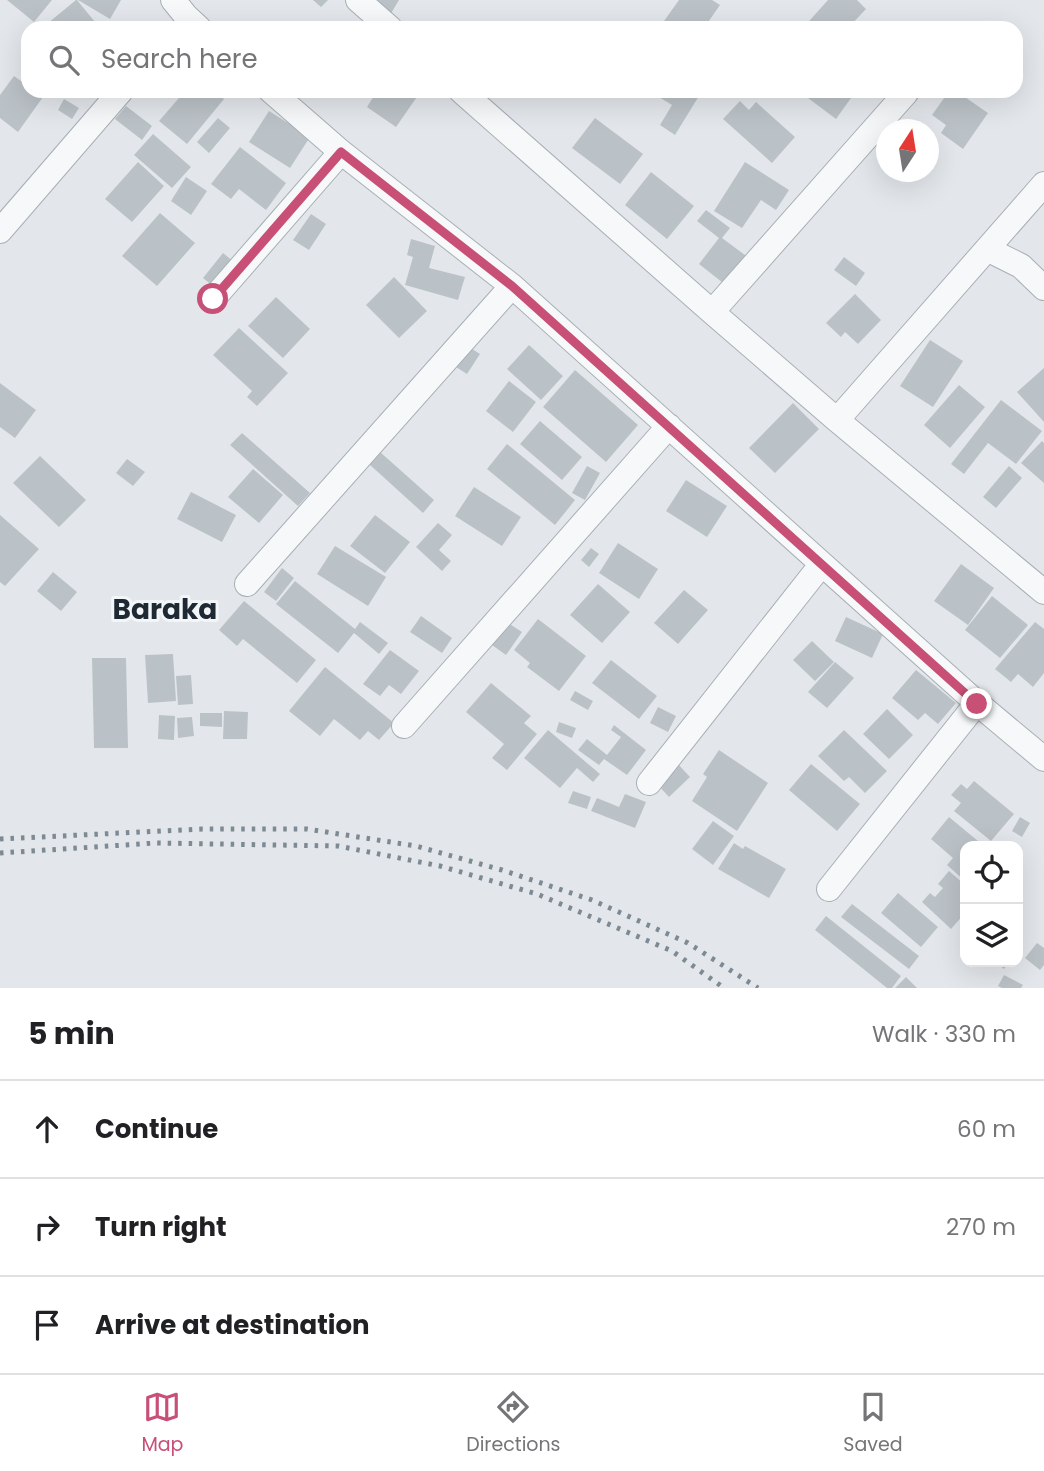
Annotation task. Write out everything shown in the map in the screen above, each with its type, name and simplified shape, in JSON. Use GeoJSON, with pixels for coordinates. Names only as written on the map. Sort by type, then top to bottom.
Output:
{"type":"FeatureCollection","features":[{"type":"Feature","properties":{"kind":"street"},"geometry":{"type":"LineString","coordinates":[[358,0],[382,21]]}},
{"type":"Feature","properties":{"kind":"street"},"geometry":{"type":"LineString","coordinates":[[0,231],[115,98]]}},
{"type":"Feature","properties":{"kind":"street"},"geometry":{"type":"LineString","coordinates":[[279,98],[341,152],[512,286],[977,704],[1044,759]]}},
{"type":"Feature","properties":{"kind":"street"},"geometry":{"type":"LineString","coordinates":[[469,98],[837,420],[1044,592]]}},
{"type":"Feature","properties":{"kind":"street"},"geometry":{"type":"LineString","coordinates":[[712,312],[902,98]]}},
{"type":"Feature","properties":{"kind":"street"},"geometry":{"type":"LineString","coordinates":[[213,299],[341,152]]}},
{"type":"Feature","properties":{"kind":"street"},"geometry":{"type":"LineString","coordinates":[[837,420],[1044,184]]}},
{"type":"Feature","properties":{"kind":"street"},"geometry":{"type":"LineString","coordinates":[[987,249],[1021,266],[1044,288]]}},
{"type":"Feature","properties":{"kind":"street"},"geometry":{"type":"LineString","coordinates":[[247,584],[512,286]]}},
{"type":"Feature","properties":{"kind":"street"},"geometry":{"type":"LineString","coordinates":[[404,726],[669,426]]}},
{"type":"Feature","properties":{"kind":"street"},"geometry":{"type":"LineString","coordinates":[[649,783],[821,565]]}},
{"type":"Feature","properties":{"kind":"street"},"geometry":{"type":"LineString","coordinates":[[829,889],[977,704]]}},
{"type":"Feature","properties":{"kind":"building"},"geometry":{"type":"Polygon","coordinates":[[[7,0],[52,0],[33,21],[7,0]]]}},
{"type":"Feature","properties":{"kind":"building"},"geometry":{"type":"Polygon","coordinates":[[[76,0],[94,21],[50,21],[76,0]]]}},
{"type":"Feature","properties":{"kind":"building"},"geometry":{"type":"Polygon","coordinates":[[[78,0],[121,0],[110,19],[78,0]]]}},
{"type":"Feature","properties":{"kind":"building"},"geometry":{"type":"Polygon","coordinates":[[[313,0],[328,0],[321,7],[313,0]]]}},
{"type":"Feature","properties":{"kind":"building"},"geometry":{"type":"Polygon","coordinates":[[[371,0],[399,0],[390,15],[371,0]]]}},
{"type":"Feature","properties":{"kind":"building"},"geometry":{"type":"Polygon","coordinates":[[[679,0],[712,0],[720,5],[709,21],[664,21],[679,0]]]}},
{"type":"Feature","properties":{"kind":"building"},"geometry":{"type":"Polygon","coordinates":[[[828,0],[857,0],[866,9],[855,21],[809,21],[828,0]]]}},
{"type":"Feature","properties":{"kind":"building"},"geometry":{"type":"Polygon","coordinates":[[[14,76],[21,81],[21,98],[42,98],[18,132],[0,118],[0,95],[14,76]]]}},
{"type":"Feature","properties":{"kind":"building"},"geometry":{"type":"Polygon","coordinates":[[[179,98],[224,99],[187,144],[159,121],[179,98]]]}},
{"type":"Feature","properties":{"kind":"building"},"geometry":{"type":"Polygon","coordinates":[[[373,98],[416,98],[396,127],[367,107],[373,98]]]}},
{"type":"Feature","properties":{"kind":"building"},"geometry":{"type":"Polygon","coordinates":[[[660,98],[698,98],[675,135],[660,125],[672,105],[660,98]]]}},
{"type":"Feature","properties":{"kind":"building"},"geometry":{"type":"Polygon","coordinates":[[[808,98],[851,98],[836,119],[808,98]]]}},
{"type":"Feature","properties":{"kind":"building"},"geometry":{"type":"Polygon","coordinates":[[[944,98],[966,98],[988,113],[963,149],[941,133],[946,125],[932,115],[944,98]]]}},
{"type":"Feature","properties":{"kind":"building"},"geometry":{"type":"Polygon","coordinates":[[[64,99],[79,108],[72,119],[58,110],[64,99]]]}},
{"type":"Feature","properties":{"kind":"building"},"geometry":{"type":"Polygon","coordinates":[[[740,101],[749,110],[756,102],[795,137],[772,163],[723,119],[740,101]]]}},
{"type":"Feature","properties":{"kind":"building"},"geometry":{"type":"Polygon","coordinates":[[[126,106],[152,126],[142,140],[115,119],[126,106]]]}},
{"type":"Feature","properties":{"kind":"building"},"geometry":{"type":"Polygon","coordinates":[[[269,111],[310,137],[290,168],[249,142],[269,111]]]}},
{"type":"Feature","properties":{"kind":"building"},"geometry":{"type":"Polygon","coordinates":[[[218,118],[230,128],[209,153],[197,142],[218,118]]]}},
{"type":"Feature","properties":{"kind":"building"},"geometry":{"type":"Polygon","coordinates":[[[595,118],[643,154],[620,184],[572,148],[595,118]]]}},
{"type":"Feature","properties":{"kind":"building"},"geometry":{"type":"Polygon","coordinates":[[[153,134],[191,167],[172,188],[134,155],[153,134]]]}},
{"type":"Feature","properties":{"kind":"building"},"geometry":{"type":"Polygon","coordinates":[[[240,147],[286,183],[266,210],[239,189],[231,199],[211,184],[240,147]]]}},
{"type":"Feature","properties":{"kind":"building"},"geometry":{"type":"Polygon","coordinates":[[[138,162],[164,186],[132,222],[105,199],[138,162]]]}},
{"type":"Feature","properties":{"kind":"building"},"geometry":{"type":"Polygon","coordinates":[[[745,162],[789,190],[776,210],[761,200],[742,228],[714,211],[745,162]]]}},
{"type":"Feature","properties":{"kind":"building"},"geometry":{"type":"Polygon","coordinates":[[[651,172],[694,206],[667,239],[625,205],[651,172]]]}},
{"type":"Feature","properties":{"kind":"building"},"geometry":{"type":"Polygon","coordinates":[[[186,177],[207,191],[191,215],[171,201],[186,177]]]}},
{"type":"Feature","properties":{"kind":"building"},"geometry":{"type":"Polygon","coordinates":[[[706,210],[730,228],[722,238],[749,258],[727,286],[699,264],[719,238],[697,221],[706,210]]]}},
{"type":"Feature","properties":{"kind":"building"},"geometry":{"type":"Polygon","coordinates":[[[160,213],[195,243],[157,286],[122,256],[160,213]]]}},
{"type":"Feature","properties":{"kind":"building"},"geometry":{"type":"Polygon","coordinates":[[[311,214],[326,224],[309,250],[293,240],[311,214]]]}},
{"type":"Feature","properties":{"kind":"building"},"geometry":{"type":"Polygon","coordinates":[[[411,239],[435,246],[429,268],[465,277],[458,300],[405,285],[413,257],[407,255],[411,239]]]}},
{"type":"Feature","properties":{"kind":"building"},"geometry":{"type":"Polygon","coordinates":[[[223,253],[233,261],[213,286],[203,278],[223,253]]]}},
{"type":"Feature","properties":{"kind":"building"},"geometry":{"type":"Polygon","coordinates":[[[844,257],[865,273],[856,286],[834,270],[844,257]]]}},
{"type":"Feature","properties":{"kind":"building"},"geometry":{"type":"Polygon","coordinates":[[[394,277],[427,311],[399,338],[366,305],[394,277]]]}},
{"type":"Feature","properties":{"kind":"building"},"geometry":{"type":"Polygon","coordinates":[[[855,294],[881,320],[858,344],[845,332],[841,337],[826,323],[855,294]]]}},
{"type":"Feature","properties":{"kind":"building"},"geometry":{"type":"Polygon","coordinates":[[[276,297],[310,329],[283,358],[248,326],[276,297]]]}},
{"type":"Feature","properties":{"kind":"building"},"geometry":{"type":"Polygon","coordinates":[[[239,328],[288,373],[257,406],[247,397],[252,391],[213,355],[239,328]]]}},
{"type":"Feature","properties":{"kind":"building"},"geometry":{"type":"Polygon","coordinates":[[[930,340],[963,361],[933,407],[900,386],[930,340]]]}},
{"type":"Feature","properties":{"kind":"building"},"geometry":{"type":"Polygon","coordinates":[[[529,345],[563,376],[541,400],[507,369],[529,345]]]}},
{"type":"Feature","properties":{"kind":"building"},"geometry":{"type":"Polygon","coordinates":[[[469,347],[480,354],[467,374],[456,367],[469,347]]]}},
{"type":"Feature","properties":{"kind":"building"},"geometry":{"type":"Polygon","coordinates":[[[1044,368],[1044,422],[1017,392],[1044,368]]]}},
{"type":"Feature","properties":{"kind":"building"},"geometry":{"type":"Polygon","coordinates":[[[575,370],[638,425],[606,462],[543,407],[575,370]]]}},
{"type":"Feature","properties":{"kind":"building"},"geometry":{"type":"Polygon","coordinates":[[[509,381],[536,402],[513,432],[486,411],[509,381]]]}},
{"type":"Feature","properties":{"kind":"building"},"geometry":{"type":"Polygon","coordinates":[[[0,383],[36,410],[15,438],[0,427],[0,383]]]}},
{"type":"Feature","properties":{"kind":"building"},"geometry":{"type":"Polygon","coordinates":[[[959,385],[985,407],[950,448],[924,425],[959,385]]]}},
{"type":"Feature","properties":{"kind":"building"},"geometry":{"type":"Polygon","coordinates":[[[1001,400],[1042,431],[1016,464],[988,443],[964,474],[951,464],[1001,400]]]}},
{"type":"Feature","properties":{"kind":"building"},"geometry":{"type":"Polygon","coordinates":[[[793,403],[819,429],[775,473],[749,448],[793,403]]]}},
{"type":"Feature","properties":{"kind":"building"},"geometry":{"type":"Polygon","coordinates":[[[540,421],[582,457],[562,480],[520,444],[540,421]]]}},
{"type":"Feature","properties":{"kind":"building"},"geometry":{"type":"Polygon","coordinates":[[[242,433],[310,493],[298,506],[230,445],[242,433]]]}},
{"type":"Feature","properties":{"kind":"building"},"geometry":{"type":"Polygon","coordinates":[[[1042,441],[1044,443],[1044,483],[1021,463],[1042,441]]]}},
{"type":"Feature","properties":{"kind":"building"},"geometry":{"type":"Polygon","coordinates":[[[507,444],[575,500],[555,525],[487,469],[507,444]]]}},
{"type":"Feature","properties":{"kind":"building"},"geometry":{"type":"Polygon","coordinates":[[[380,452],[434,500],[423,513],[369,464],[380,452]]]}},
{"type":"Feature","properties":{"kind":"building"},"geometry":{"type":"Polygon","coordinates":[[[40,456],[86,500],[59,527],[13,483],[40,456]]]}},
{"type":"Feature","properties":{"kind":"building"},"geometry":{"type":"Polygon","coordinates":[[[127,459],[145,472],[133,486],[116,473],[127,459]]]}},
{"type":"Feature","properties":{"kind":"building"},"geometry":{"type":"Polygon","coordinates":[[[587,466],[600,473],[585,500],[572,493],[587,466]]]}},
{"type":"Feature","properties":{"kind":"building"},"geometry":{"type":"Polygon","coordinates":[[[1009,466],[1022,478],[996,508],[983,497],[1009,466]]]}},
{"type":"Feature","properties":{"kind":"building"},"geometry":{"type":"Polygon","coordinates":[[[253,469],[283,495],[259,523],[228,497],[253,469]]]}},
{"type":"Feature","properties":{"kind":"building"},"geometry":{"type":"Polygon","coordinates":[[[686,480],[727,506],[707,537],[666,511],[686,480]]]}},
{"type":"Feature","properties":{"kind":"building"},"geometry":{"type":"Polygon","coordinates":[[[474,487],[521,517],[502,546],[455,516],[474,487]]]}},
{"type":"Feature","properties":{"kind":"building"},"geometry":{"type":"Polygon","coordinates":[[[191,492],[236,515],[222,542],[177,519],[191,492]]]}},
{"type":"Feature","properties":{"kind":"building"},"geometry":{"type":"Polygon","coordinates":[[[0,515],[39,549],[5,586],[0,582],[0,515]]]}},
{"type":"Feature","properties":{"kind":"building"},"geometry":{"type":"Polygon","coordinates":[[[375,515],[410,542],[385,573],[350,546],[375,515]]]}},
{"type":"Feature","properties":{"kind":"building"},"geometry":{"type":"Polygon","coordinates":[[[438,523],[452,535],[439,550],[451,561],[442,571],[416,547],[438,523]]]}},
{"type":"Feature","properties":{"kind":"building"},"geometry":{"type":"Polygon","coordinates":[[[618,543],[658,569],[639,599],[599,573],[618,543]]]}},
{"type":"Feature","properties":{"kind":"building"},"geometry":{"type":"Polygon","coordinates":[[[335,546],[386,577],[368,606],[317,574],[335,546]]]}},
{"type":"Feature","properties":{"kind":"building"},"geometry":{"type":"Polygon","coordinates":[[[591,548],[599,554],[589,567],[581,560],[591,548]]]}},
{"type":"Feature","properties":{"kind":"building"},"geometry":{"type":"Polygon","coordinates":[[[961,564],[994,588],[968,625],[934,601],[961,564]]]}},
{"type":"Feature","properties":{"kind":"building"},"geometry":{"type":"Polygon","coordinates":[[[282,568],[294,578],[276,601],[264,592],[282,568]]]}},
{"type":"Feature","properties":{"kind":"building"},"geometry":{"type":"Polygon","coordinates":[[[53,572],[77,592],[61,611],[37,591],[53,572]]]}},
{"type":"Feature","properties":{"kind":"building"},"geometry":{"type":"Polygon","coordinates":[[[295,581],[355,629],[360,622],[388,643],[379,654],[354,633],[338,653],[276,604],[295,581]]]}},
{"type":"Feature","properties":{"kind":"building"},"geometry":{"type":"Polygon","coordinates":[[[598,584],[630,612],[602,643],[570,615],[598,584]]]}},
{"type":"Feature","properties":{"kind":"building"},"geometry":{"type":"Polygon","coordinates":[[[684,590],[708,610],[678,644],[654,623],[684,590]]]}},
{"type":"Feature","properties":{"kind":"building"},"geometry":{"type":"Polygon","coordinates":[[[992,596],[1028,625],[1000,658],[965,630],[992,596]]]}},
{"type":"Feature","properties":{"kind":"building"},"geometry":{"type":"Polygon","coordinates":[[[244,601],[316,660],[297,683],[243,639],[237,646],[219,630],[244,601]]]}},
{"type":"Feature","properties":{"kind":"building"},"geometry":{"type":"Polygon","coordinates":[[[421,616],[452,638],[442,653],[410,632],[421,616]]]}},
{"type":"Feature","properties":{"kind":"building"},"geometry":{"type":"Polygon","coordinates":[[[846,617],[883,634],[872,658],[835,641],[846,617]]]}},
{"type":"Feature","properties":{"kind":"building"},"geometry":{"type":"Polygon","coordinates":[[[538,619],[586,656],[559,691],[527,667],[530,663],[514,650],[538,619]]]}},
{"type":"Feature","properties":{"kind":"building"},"geometry":{"type":"Polygon","coordinates":[[[1035,622],[1044,629],[1044,673],[1033,687],[1018,674],[1011,682],[995,669],[1035,622]]]}},
{"type":"Feature","properties":{"kind":"building"},"geometry":{"type":"Polygon","coordinates":[[[508,623],[522,632],[506,655],[492,645],[508,623]]]}},
{"type":"Feature","properties":{"kind":"building"},"geometry":{"type":"Polygon","coordinates":[[[812,641],[834,662],[815,681],[793,660],[812,641]]]}},
{"type":"Feature","properties":{"kind":"building"},"geometry":{"type":"Polygon","coordinates":[[[390,650],[419,671],[401,694],[389,685],[380,696],[363,684],[390,650]]]}},
{"type":"Feature","properties":{"kind":"building"},"geometry":{"type":"Polygon","coordinates":[[[173,654],[176,701],[148,703],[145,655],[173,654]]]}},
{"type":"Feature","properties":{"kind":"building"},"geometry":{"type":"Polygon","coordinates":[[[92,658],[126,658],[128,748],[94,748],[92,658]]]}},
{"type":"Feature","properties":{"kind":"building"},"geometry":{"type":"Polygon","coordinates":[[[611,660],[657,696],[639,719],[592,683],[611,660]]]}},
{"type":"Feature","properties":{"kind":"building"},"geometry":{"type":"Polygon","coordinates":[[[835,662],[854,678],[827,708],[808,692],[835,662]]]}},
{"type":"Feature","properties":{"kind":"building"},"geometry":{"type":"Polygon","coordinates":[[[325,667],[394,723],[379,740],[368,731],[360,740],[334,719],[320,736],[289,711],[325,667]]]}},
{"type":"Feature","properties":{"kind":"building"},"geometry":{"type":"Polygon","coordinates":[[[916,670],[956,703],[938,724],[925,713],[918,720],[892,698],[916,670]]]}},
{"type":"Feature","properties":{"kind":"building"},"geometry":{"type":"Polygon","coordinates":[[[191,675],[193,704],[178,705],[176,676],[191,675]]]}},
{"type":"Feature","properties":{"kind":"building"},"geometry":{"type":"Polygon","coordinates":[[[491,683],[531,716],[524,723],[537,734],[507,770],[492,758],[504,744],[466,712],[491,683]]]}},
{"type":"Feature","properties":{"kind":"building"},"geometry":{"type":"Polygon","coordinates":[[[575,691],[593,701],[588,710],[570,700],[575,691]]]}},
{"type":"Feature","properties":{"kind":"building"},"geometry":{"type":"Polygon","coordinates":[[[658,707],[676,716],[668,732],[650,723],[658,707]]]}},
{"type":"Feature","properties":{"kind":"building"},"geometry":{"type":"Polygon","coordinates":[[[887,709],[913,735],[889,759],[863,734],[887,709]]]}},
{"type":"Feature","properties":{"kind":"building"},"geometry":{"type":"Polygon","coordinates":[[[224,711],[248,712],[247,739],[223,739],[224,711]]]}},
{"type":"Feature","properties":{"kind":"building"},"geometry":{"type":"Polygon","coordinates":[[[200,713],[222,713],[222,727],[200,726],[200,713]]]}},
{"type":"Feature","properties":{"kind":"building"},"geometry":{"type":"Polygon","coordinates":[[[159,715],[175,716],[174,740],[158,739],[159,715]]]}},
{"type":"Feature","properties":{"kind":"building"},"geometry":{"type":"Polygon","coordinates":[[[192,717],[194,736],[178,738],[177,718],[192,717]]]}},
{"type":"Feature","properties":{"kind":"building"},"geometry":{"type":"Polygon","coordinates":[[[559,722],[576,728],[572,738],[556,732],[559,722]]]}},
{"type":"Feature","properties":{"kind":"building"},"geometry":{"type":"Polygon","coordinates":[[[614,725],[646,750],[627,775],[604,759],[599,765],[578,750],[587,739],[607,755],[621,737],[611,730],[614,725]]]}},
{"type":"Feature","properties":{"kind":"building"},"geometry":{"type":"Polygon","coordinates":[[[548,730],[600,774],[593,782],[577,768],[560,788],[524,758],[548,730]]]}},
{"type":"Feature","properties":{"kind":"building"},"geometry":{"type":"Polygon","coordinates":[[[844,730],[887,771],[865,793],[849,777],[844,781],[818,756],[844,730]]]}},
{"type":"Feature","properties":{"kind":"building"},"geometry":{"type":"Polygon","coordinates":[[[719,750],[768,783],[737,831],[692,801],[707,777],[703,774],[719,750]]]}},
{"type":"Feature","properties":{"kind":"building"},"geometry":{"type":"Polygon","coordinates":[[[677,763],[690,777],[669,797],[656,783],[677,763]]]}},
{"type":"Feature","properties":{"kind":"building"},"geometry":{"type":"Polygon","coordinates":[[[811,764],[860,804],[837,831],[789,790],[811,764]]]}},
{"type":"Feature","properties":{"kind":"building"},"geometry":{"type":"Polygon","coordinates":[[[974,781],[1014,814],[991,841],[954,811],[961,803],[951,795],[961,784],[967,789],[974,781]]]}},
{"type":"Feature","properties":{"kind":"building"},"geometry":{"type":"Polygon","coordinates":[[[573,791],[591,797],[587,809],[568,803],[573,791]]]}},
{"type":"Feature","properties":{"kind":"building"},"geometry":{"type":"Polygon","coordinates":[[[625,794],[646,802],[635,828],[591,811],[597,798],[619,807],[625,794]]]}},
{"type":"Feature","properties":{"kind":"building"},"geometry":{"type":"Polygon","coordinates":[[[949,817],[978,841],[960,841],[960,877],[947,865],[953,858],[931,839],[949,817]]]}},
{"type":"Feature","properties":{"kind":"building"},"geometry":{"type":"Polygon","coordinates":[[[1020,817],[1030,823],[1022,837],[1012,831],[1020,817]]]}},
{"type":"Feature","properties":{"kind":"building"},"geometry":{"type":"Polygon","coordinates":[[[713,821],[734,836],[713,865],[692,849],[713,821]]]}},
{"type":"Feature","properties":{"kind":"building"},"geometry":{"type":"Polygon","coordinates":[[[734,843],[743,849],[745,846],[786,869],[769,898],[718,869],[734,843]]]}},
{"type":"Feature","properties":{"kind":"building"},"geometry":{"type":"Polygon","coordinates":[[[949,871],[960,881],[960,919],[951,929],[922,902],[930,893],[935,897],[943,888],[938,884],[949,871]]]}},
{"type":"Feature","properties":{"kind":"building"},"geometry":{"type":"Polygon","coordinates":[[[898,893],[938,927],[921,947],[881,913],[898,893]]]}},
{"type":"Feature","properties":{"kind":"building"},"geometry":{"type":"Polygon","coordinates":[[[852,904],[919,956],[909,969],[841,917],[852,904]]]}},
{"type":"Feature","properties":{"kind":"building"},"geometry":{"type":"Polygon","coordinates":[[[826,916],[901,976],[892,988],[887,988],[815,930],[826,916]]]}},
{"type":"Feature","properties":{"kind":"building"},"geometry":{"type":"Polygon","coordinates":[[[1037,943],[1044,948],[1044,965],[1040,970],[1025,958],[1037,943]]]}},
{"type":"Feature","properties":{"kind":"building"},"geometry":{"type":"Polygon","coordinates":[[[1004,975],[1023,985],[1021,988],[998,986],[1004,975]]]}},
{"type":"Feature","properties":{"kind":"building"},"geometry":{"type":"Polygon","coordinates":[[[906,977],[917,988],[895,988],[906,977]]]}},
{"type":"Feature","properties":{"kind":"railway"},"geometry":{"type":"LineString","coordinates":[[0,839],[202,829],[307,829],[416,846],[502,870],[592,900],[688,943],[758,988]]}},
{"type":"Feature","properties":{"kind":"railway"},"geometry":{"type":"LineString","coordinates":[[0,853],[156,843],[338,846],[440,866],[537,894],[672,951],[724,988]]}},
{"type":"Feature","properties":{"kind":"district","name":"Baraka"},"geometry":{"type":"Point","coordinates":[165,609]}},
{"type":"Feature","properties":{"kind":"route"},"geometry":{"type":"LineString","coordinates":[[213,299],[341,152],[512,286],[977,704]]}}]}
